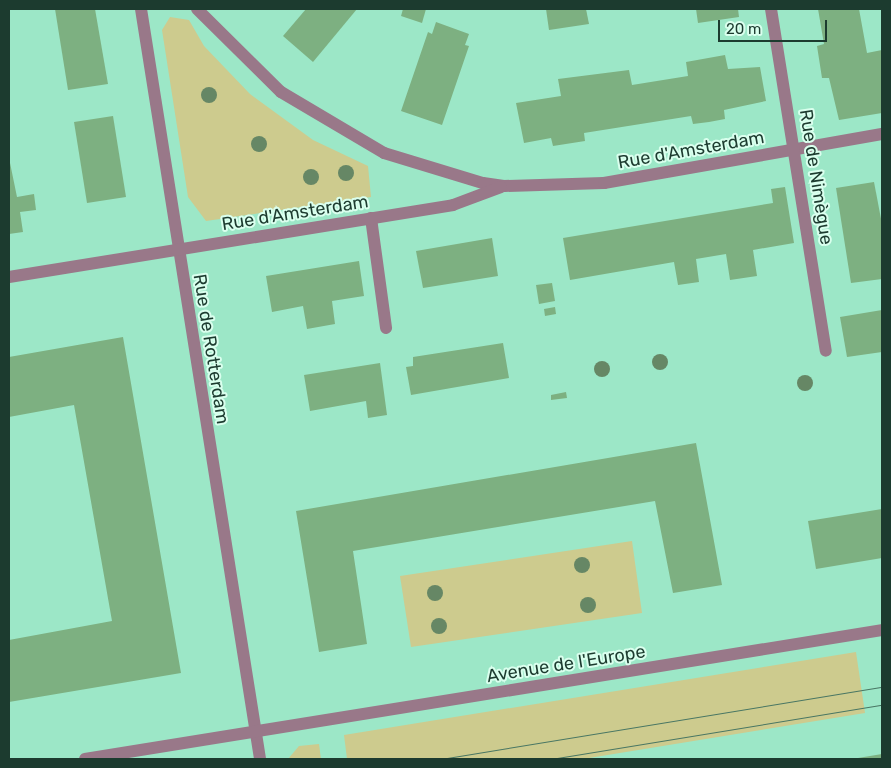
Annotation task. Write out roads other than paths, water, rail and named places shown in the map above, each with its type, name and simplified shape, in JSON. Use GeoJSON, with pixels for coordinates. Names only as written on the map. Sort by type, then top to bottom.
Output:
{"type":"FeatureCollection","features":[{"type":"Feature","properties":{"kind":"street","name":"Rue de Rotterdam"},"geometry":{"type":"LineString","coordinates":[[141,9],[255,732]]}},
{"type":"Feature","properties":{"kind":"street","name":"Rue d'Amsterdam"},"geometry":{"type":"LineString","coordinates":[[197,9],[281,92],[384,153],[468,179],[504,186],[604,183],[882,134]]}},
{"type":"Feature","properties":{"kind":"street","name":"Rue de Nimègue"},"geometry":{"type":"LineString","coordinates":[[772,9],[826,351]]}},
{"type":"Feature","properties":{"kind":"street","name":"Rue d'Amsterdam"},"geometry":{"type":"LineString","coordinates":[[9,277],[453,204],[504,186]]}},
{"type":"Feature","properties":{"kind":"street"},"geometry":{"type":"LineString","coordinates":[[371,218],[386,328]]}},
{"type":"Feature","properties":{"kind":"street","name":"Avenue de l'Europe"},"geometry":{"type":"LineString","coordinates":[[85,759],[882,630]]}},
{"type":"Feature","properties":{"kind":"street"},"geometry":{"type":"LineString","coordinates":[[255,732],[260,759]]}},
{"type":"Feature","properties":{"kind":"tram line"},"geometry":{"type":"LineString","coordinates":[[441,759],[882,687]]}},
{"type":"Feature","properties":{"kind":"tram line"},"geometry":{"type":"LineString","coordinates":[[551,759],[882,705]]}}]}
